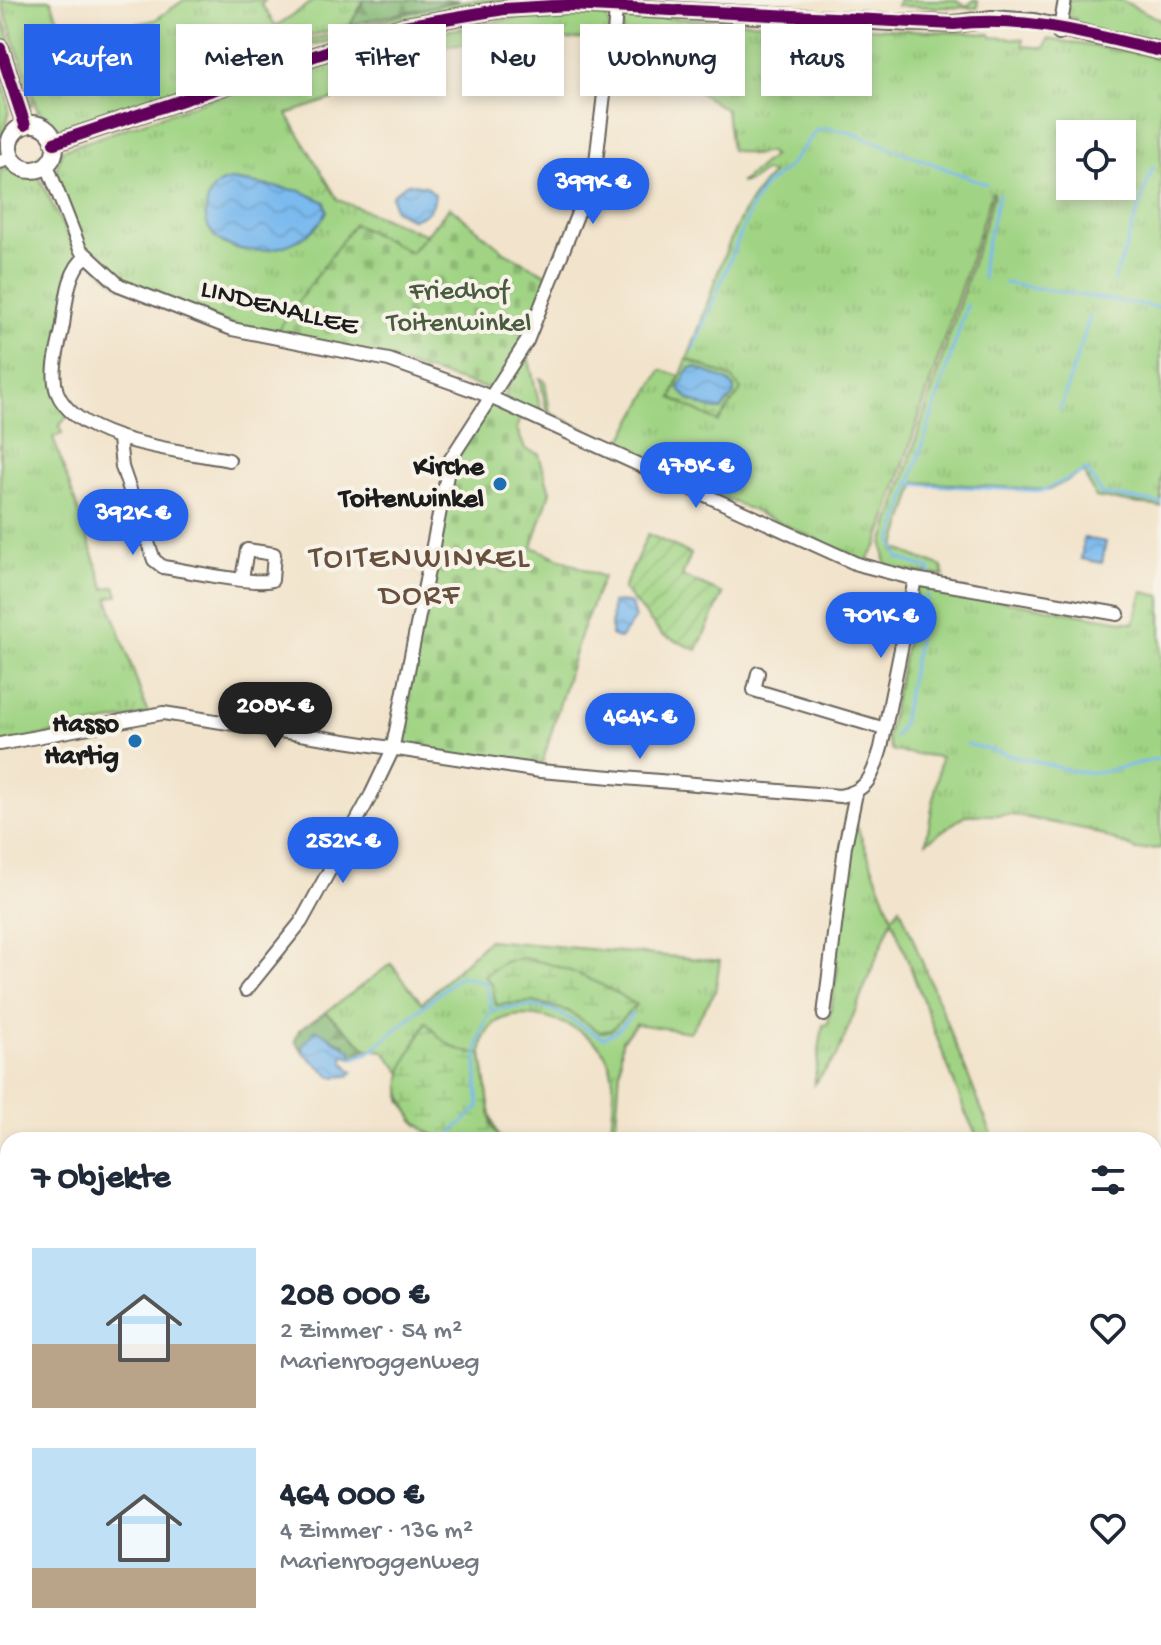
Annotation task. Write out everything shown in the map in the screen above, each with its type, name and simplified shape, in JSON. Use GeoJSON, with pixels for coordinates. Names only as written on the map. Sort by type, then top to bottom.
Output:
{"type":"FeatureCollection","features":[{"type":"Feature","properties":{"kind":"street"},"geometry":{"type":"LineString","coordinates":[[1064,30],[1065,0]]}},
{"type":"Feature","properties":{"kind":"street"},"geometry":{"type":"LineString","coordinates":[[246,990],[301,922],[392,751],[445,479],[458,444],[492,397],[542,310],[595,170],[604,94],[612,57],[616,7]]}},
{"type":"Feature","properties":{"kind":"street"},"geometry":{"type":"LineString","coordinates":[[54,143],[404,26],[504,9],[731,7],[1064,30],[1161,51]]}},
{"type":"Feature","properties":{"kind":"street"},"geometry":{"type":"LineString","coordinates":[[0,48],[25,125]]}},
{"type":"Feature","properties":{"kind":"street"},"geometry":{"type":"LineString","coordinates":[[25,125],[41,126],[54,143],[47,165],[24,169],[6,160],[10,138],[25,125]]}},
{"type":"Feature","properties":{"kind":"street","name":"LINDENALLEE"},"geometry":{"type":"LineString","coordinates":[[47,165],[80,249],[119,285],[210,322],[389,360],[492,397],[857,564],[915,579],[1118,614]]}},
{"type":"Feature","properties":{"kind":"street"},"geometry":{"type":"LineString","coordinates":[[86,257],[70,283],[54,375],[57,391],[71,412],[119,439],[229,460]]}},
{"type":"Feature","properties":{"kind":"street"},"geometry":{"type":"LineString","coordinates":[[119,439],[122,467],[154,560],[163,567],[242,579]]}},
{"type":"Feature","properties":{"kind":"street"},"geometry":{"type":"LineString","coordinates":[[824,1015],[845,846],[856,793],[873,774],[915,579]]}},
{"type":"Feature","properties":{"kind":"street"},"geometry":{"type":"LineString","coordinates":[[758,673],[754,690],[885,729]]}},
{"type":"Feature","properties":{"kind":"street"},"geometry":{"type":"LineString","coordinates":[[0,744],[163,713],[392,751],[540,771],[840,796],[856,793]]}},
{"type":"Feature","properties":{"kind":"green space"},"geometry":{"type":"Polygon","coordinates":[[[1,0],[51,0],[58,19],[71,24],[24,24],[24,70],[1,0]]]}},
{"type":"Feature","properties":{"kind":"green space"},"geometry":{"type":"Polygon","coordinates":[[[184,0],[266,0],[261,4],[275,24],[176,24],[176,91],[58,132],[37,109],[33,96],[160,96],[160,24],[137,24],[155,20],[184,0]]]}},
{"type":"Feature","properties":{"kind":"green space"},"geometry":{"type":"Polygon","coordinates":[[[315,0],[364,0],[351,24],[328,24],[328,31],[312,35],[312,24],[279,24],[315,0]]]}},
{"type":"Feature","properties":{"kind":"green space"},"geometry":{"type":"Polygon","coordinates":[[[364,0],[458,0],[354,24],[351,24],[364,0]]]}},
{"type":"Feature","properties":{"kind":"green space"},"geometry":{"type":"Polygon","coordinates":[[[470,0],[546,0],[420,24],[370,24],[470,0]]]}},
{"type":"Feature","properties":{"kind":"green space"},"geometry":{"type":"Polygon","coordinates":[[[898,0],[955,0],[967,6],[974,0],[978,1],[978,8],[897,6],[898,0]]]}},
{"type":"Feature","properties":{"kind":"green space"},"geometry":{"type":"Polygon","coordinates":[[[1065,0],[1121,0],[1161,20],[1161,51],[1074,30],[1076,19],[1062,16],[1065,0]]]}},
{"type":"Feature","properties":{"kind":"green space"},"geometry":{"type":"Polygon","coordinates":[[[0,10],[24,81],[24,96],[29,96],[32,105],[25,108],[0,31],[0,10]]]}},
{"type":"Feature","properties":{"kind":"green space"},"geometry":{"type":"Polygon","coordinates":[[[552,13],[605,14],[609,24],[580,24],[580,39],[564,40],[564,24],[482,24],[521,17],[552,13]]]}},
{"type":"Feature","properties":{"kind":"green space"},"geometry":{"type":"Polygon","coordinates":[[[629,16],[789,24],[761,24],[761,96],[872,96],[872,28],[990,34],[991,37],[1023,39],[1023,46],[1045,48],[1047,39],[1161,60],[1161,507],[1095,497],[1084,472],[1049,490],[916,482],[895,548],[942,567],[944,576],[886,568],[883,544],[994,194],[992,192],[878,544],[866,562],[548,418],[540,378],[545,381],[550,413],[619,445],[661,370],[680,376],[672,398],[732,378],[687,359],[731,238],[756,193],[772,174],[764,171],[750,181],[740,183],[773,156],[770,152],[754,155],[731,150],[726,110],[705,96],[745,96],[745,24],[623,24],[629,16]]]}},
{"type":"Feature","properties":{"kind":"green space"},"geometry":{"type":"Polygon","coordinates":[[[462,28],[462,45],[446,46],[446,30],[462,28]]]}},
{"type":"Feature","properties":{"kind":"green space"},"geometry":{"type":"Polygon","coordinates":[[[328,36],[328,41],[312,45],[312,40],[328,36]]]}},
{"type":"Feature","properties":{"kind":"green space"},"geometry":{"type":"Polygon","coordinates":[[[328,59],[328,96],[341,96],[287,114],[338,200],[427,235],[411,252],[272,338],[119,285],[86,257],[50,174],[56,171],[62,150],[219,96],[312,96],[312,64],[328,59]]]}},
{"type":"Feature","properties":{"kind":"green space"},"geometry":{"type":"Polygon","coordinates":[[[0,72],[9,109],[0,145],[0,72]]]}},
{"type":"Feature","properties":{"kind":"green space"},"geometry":{"type":"Polygon","coordinates":[[[12,166],[39,177],[74,249],[82,259],[75,270],[54,374],[71,412],[60,425],[62,434],[53,437],[105,589],[115,586],[118,595],[108,598],[148,714],[0,744],[0,170],[12,166]]]}},
{"type":"Feature","properties":{"kind":"green space","name":"Friedhof Toitenwinkel"},"geometry":{"type":"Polygon","coordinates":[[[450,207],[506,253],[552,277],[528,332],[494,386],[485,388],[389,360],[272,338],[354,224],[411,252],[450,207]]]}},
{"type":"Feature","properties":{"kind":"green space"},"geometry":{"type":"Polygon","coordinates":[[[527,352],[542,415],[509,400],[504,394],[527,352]]]}},
{"type":"Feature","properties":{"kind":"green space"},"geometry":{"type":"Polygon","coordinates":[[[687,359],[732,378],[741,390],[718,422],[672,398],[687,359]]]}},
{"type":"Feature","properties":{"kind":"green space"},"geometry":{"type":"Polygon","coordinates":[[[492,397],[524,410],[517,429],[525,449],[539,454],[550,492],[532,547],[603,577],[579,638],[540,771],[392,751],[445,479],[492,397]]]}},
{"type":"Feature","properties":{"kind":"green space"},"geometry":{"type":"Polygon","coordinates":[[[648,534],[691,554],[682,576],[723,594],[697,650],[662,635],[623,589],[648,534]]]}},
{"type":"Feature","properties":{"kind":"green space"},"geometry":{"type":"Polygon","coordinates":[[[918,583],[932,589],[1134,623],[1143,592],[1161,596],[1161,848],[1137,850],[1090,830],[1013,815],[966,815],[926,842],[941,757],[892,751],[887,739],[918,583]]]}},
{"type":"Feature","properties":{"kind":"green space"},"geometry":{"type":"Polygon","coordinates":[[[856,824],[892,917],[900,907],[991,1132],[975,1132],[966,1114],[892,919],[837,1056],[814,1084],[823,1025],[828,1024],[838,967],[831,966],[845,846],[856,824]]]}},
{"type":"Feature","properties":{"kind":"green space"},"geometry":{"type":"Polygon","coordinates":[[[488,940],[720,961],[715,992],[690,1032],[636,1024],[622,1040],[616,1132],[611,1132],[614,1086],[606,1056],[597,1044],[583,1034],[548,1018],[529,1015],[511,1016],[496,1022],[484,1039],[483,1064],[490,1112],[497,1132],[428,1132],[416,1123],[401,1100],[402,1073],[384,1051],[367,1049],[326,1012],[391,964],[422,1003],[488,940]]]}},
{"type":"Feature","properties":{"kind":"green space"},"geometry":{"type":"Polygon","coordinates":[[[523,958],[582,976],[636,1005],[611,1030],[600,1032],[568,1011],[533,1002],[496,1005],[492,984],[484,976],[504,962],[523,958]]]}},
{"type":"Feature","properties":{"kind":"green space"},"geometry":{"type":"Polygon","coordinates":[[[326,1012],[367,1049],[354,1058],[344,1044],[321,1033],[303,1045],[303,1052],[295,1041],[299,1030],[326,1012]]]}},
{"type":"Feature","properties":{"kind":"green space"},"geometry":{"type":"Polygon","coordinates":[[[426,1022],[450,1045],[482,1054],[492,1126],[496,1132],[430,1132],[418,1123],[402,1095],[402,1073],[426,1022]]]}},
{"type":"Feature","properties":{"kind":"water"},"geometry":{"type":"Polygon","coordinates":[[[232,180],[301,191],[325,202],[327,211],[313,230],[293,243],[271,249],[248,250],[228,245],[213,234],[206,218],[209,197],[215,187],[232,180]]]}},
{"type":"Feature","properties":{"kind":"water"},"geometry":{"type":"Polygon","coordinates":[[[407,183],[426,186],[435,194],[429,211],[412,219],[394,210],[392,195],[407,183]]]}},
{"type":"Feature","properties":{"kind":"water"},"geometry":{"type":"Polygon","coordinates":[[[695,367],[728,381],[734,387],[734,394],[721,410],[697,404],[679,388],[689,369],[695,367]]]}},
{"type":"Feature","properties":{"kind":"water"},"geometry":{"type":"Polygon","coordinates":[[[1084,538],[1106,542],[1102,563],[1081,559],[1084,538]]]}},
{"type":"Feature","properties":{"kind":"water"},"geometry":{"type":"Polygon","coordinates":[[[612,603],[631,604],[635,618],[620,639],[611,635],[612,603]]]}},
{"type":"Feature","properties":{"kind":"water"},"geometry":{"type":"Polygon","coordinates":[[[316,1029],[352,1051],[354,1058],[343,1056],[343,1062],[353,1072],[349,1076],[332,1077],[303,1052],[303,1045],[316,1029]]]}},
{"type":"Feature","properties":{"kind":"waterway"},"geometry":{"type":"LineString","coordinates":[[693,350],[752,206],[764,187],[788,167],[816,131],[826,128],[849,132],[986,184]]}},
{"type":"Feature","properties":{"kind":"waterway"},"geometry":{"type":"LineString","coordinates":[[1114,281],[1153,167]]}},
{"type":"Feature","properties":{"kind":"waterway"},"geometry":{"type":"LineString","coordinates":[[983,279],[982,264],[999,194]]}},
{"type":"Feature","properties":{"kind":"waterway"},"geometry":{"type":"LineString","coordinates":[[1005,283],[1161,308]]}},
{"type":"Feature","properties":{"kind":"waterway"},"geometry":{"type":"LineString","coordinates":[[930,574],[930,569],[898,558],[892,541],[967,305]]}},
{"type":"Feature","properties":{"kind":"waterway"},"geometry":{"type":"LineString","coordinates":[[1060,409],[1090,317]]}},
{"type":"Feature","properties":{"kind":"waterway"},"geometry":{"type":"LineString","coordinates":[[909,484],[1042,491],[1087,470],[1101,494],[1161,503]]}},
{"type":"Feature","properties":{"kind":"waterway"},"geometry":{"type":"LineString","coordinates":[[895,737],[902,724],[927,594]]}},
{"type":"Feature","properties":{"kind":"waterway"},"geometry":{"type":"LineString","coordinates":[[967,744],[1077,772],[1102,772],[1161,758]]}},
{"type":"Feature","properties":{"kind":"waterway"},"geometry":{"type":"LineString","coordinates":[[354,1058],[368,1053],[459,976],[486,983],[492,1010],[542,1007],[603,1038],[616,1032],[632,1014]]}},
{"type":"Feature","properties":{"kind":"waterway"},"geometry":{"type":"LineString","coordinates":[[452,1132],[479,1107],[478,1046],[491,1011]]}},
{"type":"Feature","properties":{"kind":"transit line"},"geometry":{"type":"LineString","coordinates":[[54,143],[404,26],[504,9],[569,5],[954,24],[1007,22],[1058,28],[1161,51]]}},
{"type":"Feature","properties":{"kind":"transit line"},"geometry":{"type":"LineString","coordinates":[[0,48],[25,125]]}},
{"type":"Feature","properties":{"kind":"place","name":"Kirche Toitenwinkel"},"geometry":{"type":"Point","coordinates":[500,484]}},
{"type":"Feature","properties":{"kind":"place","name":"Hasso Hartig"},"geometry":{"type":"Point","coordinates":[135,741]}},
{"type":"Feature","properties":{"kind":"district","name":"TOITENWINKEL DORF"},"geometry":{"type":"Point","coordinates":[420,578]}}]}
